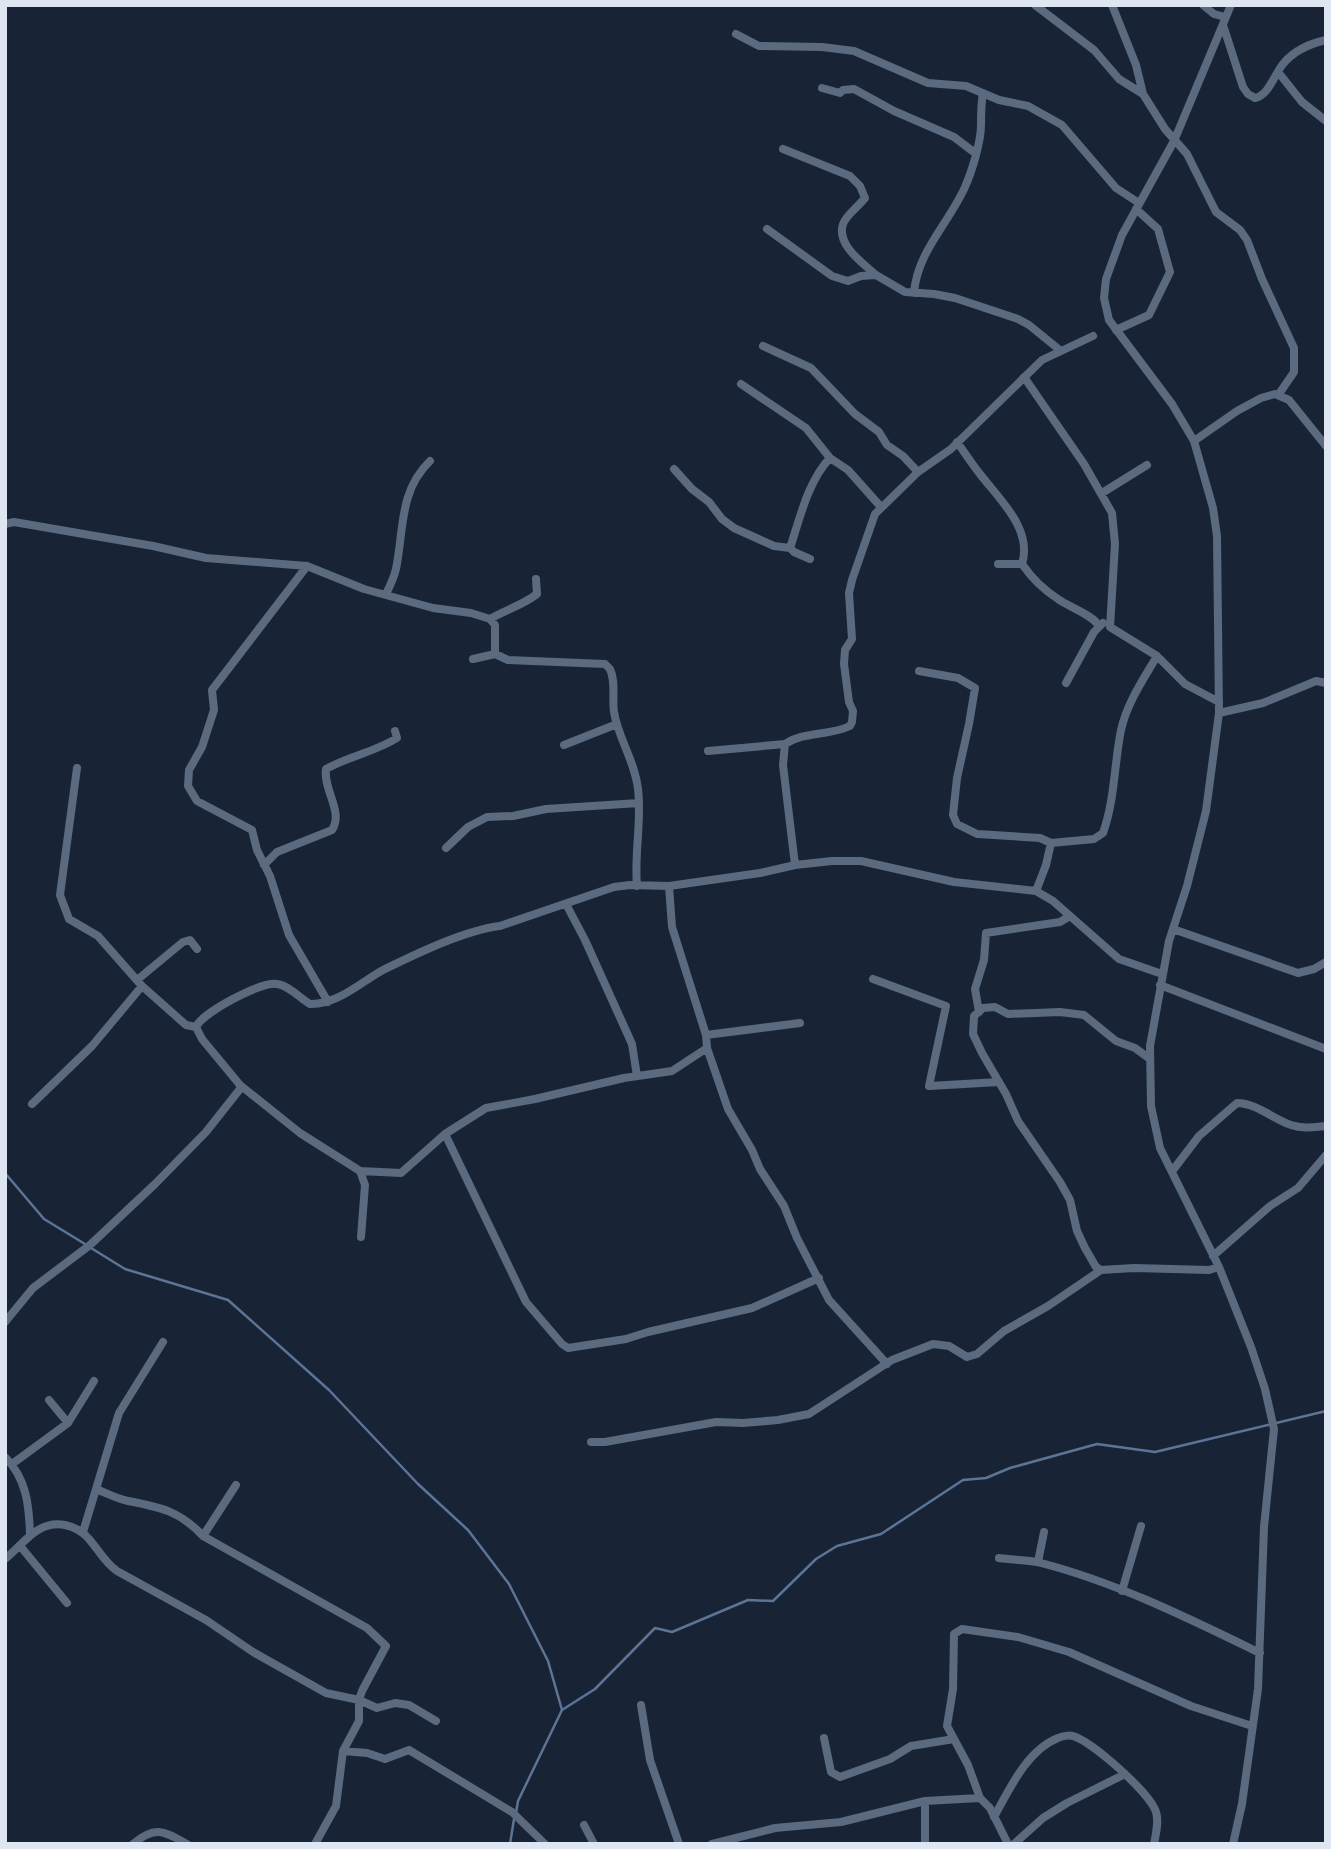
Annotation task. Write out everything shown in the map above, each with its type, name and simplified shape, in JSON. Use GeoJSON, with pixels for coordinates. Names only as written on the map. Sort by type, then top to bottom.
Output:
{"type":"FeatureCollection","features":[{"type":"Feature","properties":{"kind":"street"},"geometry":{"type":"LineString","coordinates":[[1035,5],[1094,50],[1119,79],[1143,94]]}},
{"type":"Feature","properties":{"kind":"street"},"geometry":{"type":"LineString","coordinates":[[1112,5],[1136,65],[1143,94],[1174,141],[1186,154],[1216,212],[1240,230],[1247,240],[1294,348],[1294,372],[1279,394],[1261,398],[1194,441]]}},
{"type":"Feature","properties":{"kind":"street"},"geometry":{"type":"LineString","coordinates":[[1203,5],[1224,21],[1243,87],[1255,98],[1261,96],[1295,52],[1326,40]]}},
{"type":"Feature","properties":{"kind":"street"},"geometry":{"type":"LineString","coordinates":[[1231,5],[1174,141],[1117,246],[1106,279],[1104,298],[1109,320],[1172,404],[1194,441],[1213,508],[1217,536],[1219,713],[1206,811],[1161,974],[1150,1059],[1151,1106],[1160,1148],[1219,1267],[1251,1347],[1273,1419],[1264,1527],[1260,1653],[1242,1804],[1233,1844]]}},
{"type":"Feature","properties":{"kind":"street"},"geometry":{"type":"LineString","coordinates":[[736,34],[759,46],[822,47],[854,51],[928,83],[966,86],[999,100],[1028,106],[1056,120],[1116,188],[1138,206],[1158,229],[1170,272],[1149,315],[1116,330]]}},
{"type":"Feature","properties":{"kind":"street"},"geometry":{"type":"LineString","coordinates":[[1278,72],[1302,102],[1326,121]]}},
{"type":"Feature","properties":{"kind":"street"},"geometry":{"type":"LineString","coordinates":[[822,88],[839,93],[853,89],[894,111],[954,137],[975,153]]}},
{"type":"Feature","properties":{"kind":"street"},"geometry":{"type":"LineString","coordinates":[[914,293],[915,280],[924,254],[934,243],[965,188],[979,142],[983,93]]}},
{"type":"Feature","properties":{"kind":"street"},"geometry":{"type":"LineString","coordinates":[[783,149],[850,176],[860,186],[865,198],[843,223],[842,231],[845,243],[876,275],[905,292],[955,298],[1018,319],[1061,351]]}},
{"type":"Feature","properties":{"kind":"street"},"geometry":{"type":"LineString","coordinates":[[767,229],[832,276],[848,281],[861,276],[876,275]]}},
{"type":"Feature","properties":{"kind":"street"},"geometry":{"type":"LineString","coordinates":[[708,751],[785,744],[793,738],[844,729],[852,722],[853,711],[849,702],[844,664],[845,650],[852,639],[849,593],[875,514],[918,472],[939,459],[1042,360],[1093,336]]}},
{"type":"Feature","properties":{"kind":"street"},"geometry":{"type":"LineString","coordinates":[[763,346],[811,368],[855,414],[879,432],[887,444],[918,472]]}},
{"type":"Feature","properties":{"kind":"street"},"geometry":{"type":"LineString","coordinates":[[1024,377],[1102,493],[1112,513],[1115,530],[1110,627],[1157,656],[1185,684],[1219,702]]}},
{"type":"Feature","properties":{"kind":"street"},"geometry":{"type":"LineString","coordinates":[[741,384],[806,428],[830,458],[848,470],[881,507]]}},
{"type":"Feature","properties":{"kind":"street"},"geometry":{"type":"LineString","coordinates":[[1279,394],[1289,400],[1326,446]]}},
{"type":"Feature","properties":{"kind":"street"},"geometry":{"type":"LineString","coordinates":[[957,442],[1012,516],[1024,540],[1022,564]]}},
{"type":"Feature","properties":{"kind":"street"},"geometry":{"type":"LineString","coordinates":[[790,548],[811,488],[822,466],[830,458]]}},
{"type":"Feature","properties":{"kind":"street"},"geometry":{"type":"LineString","coordinates":[[386,594],[396,571],[408,493],[416,474],[430,461]]}},
{"type":"Feature","properties":{"kind":"street"},"geometry":{"type":"LineString","coordinates":[[1102,493],[1147,465]]}},
{"type":"Feature","properties":{"kind":"street"},"geometry":{"type":"LineString","coordinates":[[674,469],[734,528],[774,546],[790,548],[810,559]]}},
{"type":"Feature","properties":{"kind":"street"},"geometry":{"type":"LineString","coordinates":[[5,524],[14,522],[206,558],[307,566],[365,589],[433,608],[471,613],[491,619],[495,625],[495,654]]}},
{"type":"Feature","properties":{"kind":"street"},"geometry":{"type":"LineString","coordinates":[[998,564],[1022,564],[1054,596],[1078,612],[1095,619],[1099,626]]}},
{"type":"Feature","properties":{"kind":"street"},"geometry":{"type":"LineString","coordinates":[[307,566],[212,690],[214,710],[202,747],[189,770],[188,786],[197,801],[252,830],[289,935],[328,1002]]}},
{"type":"Feature","properties":{"kind":"street"},"geometry":{"type":"LineString","coordinates":[[491,619],[537,594],[536,579]]}},
{"type":"Feature","properties":{"kind":"street"},"geometry":{"type":"LineString","coordinates":[[1066,683],[1099,626],[1109,620]]}},
{"type":"Feature","properties":{"kind":"street"},"geometry":{"type":"LineString","coordinates":[[473,659],[495,654],[508,660],[605,664],[612,674],[614,711],[634,769],[639,803],[637,886]]}},
{"type":"Feature","properties":{"kind":"street"},"geometry":{"type":"LineString","coordinates":[[919,671],[958,678],[975,688],[957,778],[953,815],[957,824],[977,834],[1040,838],[1051,843],[1094,839],[1103,833],[1114,793],[1121,730],[1128,708],[1157,656]]}},
{"type":"Feature","properties":{"kind":"street"},"geometry":{"type":"LineString","coordinates":[[1219,713],[1264,703],[1316,681],[1326,683]]}},
{"type":"Feature","properties":{"kind":"street"},"geometry":{"type":"LineString","coordinates":[[564,745],[617,724]]}},
{"type":"Feature","properties":{"kind":"street"},"geometry":{"type":"LineString","coordinates":[[264,865],[276,852],[332,830],[337,816],[327,789],[326,769],[338,762],[387,745],[397,738],[395,731]]}},
{"type":"Feature","properties":{"kind":"street"},"geometry":{"type":"LineString","coordinates":[[785,744],[783,765],[795,865]]}},
{"type":"Feature","properties":{"kind":"street"},"geometry":{"type":"LineString","coordinates":[[77,768],[60,895],[69,919],[98,936],[139,983],[186,1025],[196,1027]]}},
{"type":"Feature","properties":{"kind":"street"},"geometry":{"type":"LineString","coordinates":[[446,848],[468,827],[487,817],[639,803]]}},
{"type":"Feature","properties":{"kind":"street"},"geometry":{"type":"LineString","coordinates":[[1036,891],[1051,843]]}},
{"type":"Feature","properties":{"kind":"street"},"geometry":{"type":"LineString","coordinates":[[707,1048],[672,1071],[486,1108],[445,1134],[401,1173],[360,1171],[300,1133],[240,1085],[202,1039],[196,1027],[199,1020],[209,1013],[260,986],[281,984],[310,1004],[328,1002],[384,970],[466,934],[486,927],[500,926],[614,887],[669,886],[832,861],[862,861],[954,882],[1036,891],[1053,901],[1119,959],[1161,974]]}},
{"type":"Feature","properties":{"kind":"street"},"geometry":{"type":"LineString","coordinates":[[669,886],[672,927],[706,1035],[707,1048],[728,1109],[760,1169],[784,1206],[829,1300],[887,1364]]}},
{"type":"Feature","properties":{"kind":"street"},"geometry":{"type":"LineString","coordinates":[[566,904],[632,1044],[637,1076]]}},
{"type":"Feature","properties":{"kind":"street"},"geometry":{"type":"LineString","coordinates":[[979,1012],[975,989],[984,960],[986,933],[1060,922],[1070,916]]}},
{"type":"Feature","properties":{"kind":"street"},"geometry":{"type":"LineString","coordinates":[[1173,929],[1298,973],[1314,969],[1326,962]]}},
{"type":"Feature","properties":{"kind":"street"},"geometry":{"type":"LineString","coordinates":[[32,1104],[92,1046],[139,983],[183,942],[190,940],[197,949]]}},
{"type":"Feature","properties":{"kind":"street"},"geometry":{"type":"LineString","coordinates":[[873,979],[946,1006],[929,1086],[999,1082]]}},
{"type":"Feature","properties":{"kind":"street"},"geometry":{"type":"LineString","coordinates":[[1160,985],[1326,1049]]}},
{"type":"Feature","properties":{"kind":"street"},"geometry":{"type":"LineString","coordinates":[[1101,1270],[1096,1267],[1077,1231],[1070,1200],[1043,1154],[1018,1121],[973,1034],[974,1016],[983,1008],[995,1007],[1008,1014],[1060,1012],[1084,1015],[1116,1041],[1135,1048],[1150,1059]]}},
{"type":"Feature","properties":{"kind":"street"},"geometry":{"type":"LineString","coordinates":[[706,1035],[800,1023]]}},
{"type":"Feature","properties":{"kind":"street"},"geometry":{"type":"LineString","coordinates":[[5,1322],[33,1288],[109,1227],[206,1132],[240,1089],[240,1085]]}},
{"type":"Feature","properties":{"kind":"street"},"geometry":{"type":"LineString","coordinates":[[1173,1170],[1199,1136],[1237,1103],[1254,1107],[1289,1124],[1301,1127],[1326,1126]]}},
{"type":"Feature","properties":{"kind":"street"},"geometry":{"type":"LineString","coordinates":[[445,1134],[526,1302],[568,1348],[626,1339],[752,1308],[819,1278]]}},
{"type":"Feature","properties":{"kind":"street"},"geometry":{"type":"LineString","coordinates":[[1213,1256],[1269,1206],[1298,1188],[1326,1155]]}},
{"type":"Feature","properties":{"kind":"street"},"geometry":{"type":"LineString","coordinates":[[360,1171],[365,1185],[360,1237]]}},
{"type":"Feature","properties":{"kind":"street"},"geometry":{"type":"LineString","coordinates":[[591,1442],[690,1429],[716,1422],[778,1420],[809,1414],[887,1364],[933,1344],[949,1346],[967,1357],[977,1354],[1004,1331],[1048,1306],[1101,1270],[1209,1270],[1219,1267]]}},
{"type":"Feature","properties":{"kind":"street"},"geometry":{"type":"LineString","coordinates":[[83,1532],[119,1413],[163,1342]]}},
{"type":"Feature","properties":{"kind":"street"},"geometry":{"type":"LineString","coordinates":[[30,1534],[28,1497],[8,1460],[68,1423],[94,1381]]}},
{"type":"Feature","properties":{"kind":"street"},"geometry":{"type":"LineString","coordinates":[[49,1400],[68,1423]]}},
{"type":"Feature","properties":{"kind":"street"},"geometry":{"type":"LineString","coordinates":[[203,1536],[236,1485]]}},
{"type":"Feature","properties":{"kind":"street"},"geometry":{"type":"LineString","coordinates":[[96,1489],[125,1501],[149,1504],[177,1515],[203,1536],[367,1628],[386,1646],[368,1677],[359,1700],[359,1721],[343,1751],[336,1806],[315,1844]]}},
{"type":"Feature","properties":{"kind":"street"},"geometry":{"type":"LineString","coordinates":[[5,1559],[20,1547],[30,1534],[48,1525],[60,1524],[83,1532],[107,1564],[117,1571],[206,1620],[253,1652],[326,1693],[359,1700],[377,1708],[396,1703],[409,1705],[436,1721]]}},
{"type":"Feature","properties":{"kind":"street"},"geometry":{"type":"LineString","coordinates":[[1122,1591],[1141,1526]]}},
{"type":"Feature","properties":{"kind":"street"},"geometry":{"type":"LineString","coordinates":[[1038,1562],[1044,1532]]}},
{"type":"Feature","properties":{"kind":"street"},"geometry":{"type":"LineString","coordinates":[[20,1547],[67,1603]]}},
{"type":"Feature","properties":{"kind":"street"},"geometry":{"type":"LineString","coordinates":[[999,1558],[1038,1562],[1122,1591],[1172,1610],[1260,1653]]}},
{"type":"Feature","properties":{"kind":"street"},"geometry":{"type":"LineString","coordinates":[[1008,1844],[990,1808],[979,1798],[968,1765],[947,1726],[953,1689],[954,1634],[962,1629],[1018,1637],[1069,1652],[1191,1706],[1252,1726]]}},
{"type":"Feature","properties":{"kind":"street"},"geometry":{"type":"LineString","coordinates":[[641,1705],[650,1760],[680,1844]]}},
{"type":"Feature","properties":{"kind":"street"},"geometry":{"type":"LineString","coordinates":[[994,1816],[1012,1785],[1043,1745],[1071,1735],[1094,1747],[1125,1774],[1157,1813],[1154,1844]]}},
{"type":"Feature","properties":{"kind":"street"},"geometry":{"type":"LineString","coordinates":[[824,1738],[831,1772],[840,1777],[901,1754],[911,1746],[954,1739]]}},
{"type":"Feature","properties":{"kind":"street"},"geometry":{"type":"LineString","coordinates":[[343,1751],[367,1753],[385,1759],[409,1750],[515,1814],[545,1844]]}},
{"type":"Feature","properties":{"kind":"street"},"geometry":{"type":"LineString","coordinates":[[1014,1844],[1043,1818],[1125,1774]]}},
{"type":"Feature","properties":{"kind":"street"},"geometry":{"type":"LineString","coordinates":[[712,1844],[775,1828],[842,1822],[925,1801],[979,1798]]}},
{"type":"Feature","properties":{"kind":"street"},"geometry":{"type":"LineString","coordinates":[[925,1801],[926,1844]]}},
{"type":"Feature","properties":{"kind":"street"},"geometry":{"type":"LineString","coordinates":[[584,1825],[594,1844]]}},
{"type":"Feature","properties":{"kind":"street"},"geometry":{"type":"LineString","coordinates":[[133,1844],[155,1830],[187,1844]]}},
{"type":"Feature","properties":{"kind":"street"},"geometry":{"type":"LineString","coordinates":[[754,1833],[757,1844]]}},
{"type":"Feature","properties":{"kind":"waterway"},"geometry":{"type":"LineString","coordinates":[[5,1173],[44,1219],[85,1244]]}},
{"type":"Feature","properties":{"kind":"waterway"},"geometry":{"type":"LineString","coordinates":[[91,1248],[125,1269],[228,1300],[329,1390],[418,1484],[468,1530],[509,1584],[548,1661],[562,1710]]}},
{"type":"Feature","properties":{"kind":"waterway"},"geometry":{"type":"LineString","coordinates":[[516,1813],[518,1801],[562,1710],[595,1689],[655,1628],[672,1632],[748,1600],[773,1601],[816,1559],[837,1546],[881,1534],[963,1480],[986,1478],[1010,1468],[1097,1444],[1155,1452],[1326,1411]]}},
{"type":"Feature","properties":{"kind":"waterway"},"geometry":{"type":"LineString","coordinates":[[510,1844],[514,1819]]}}]}
